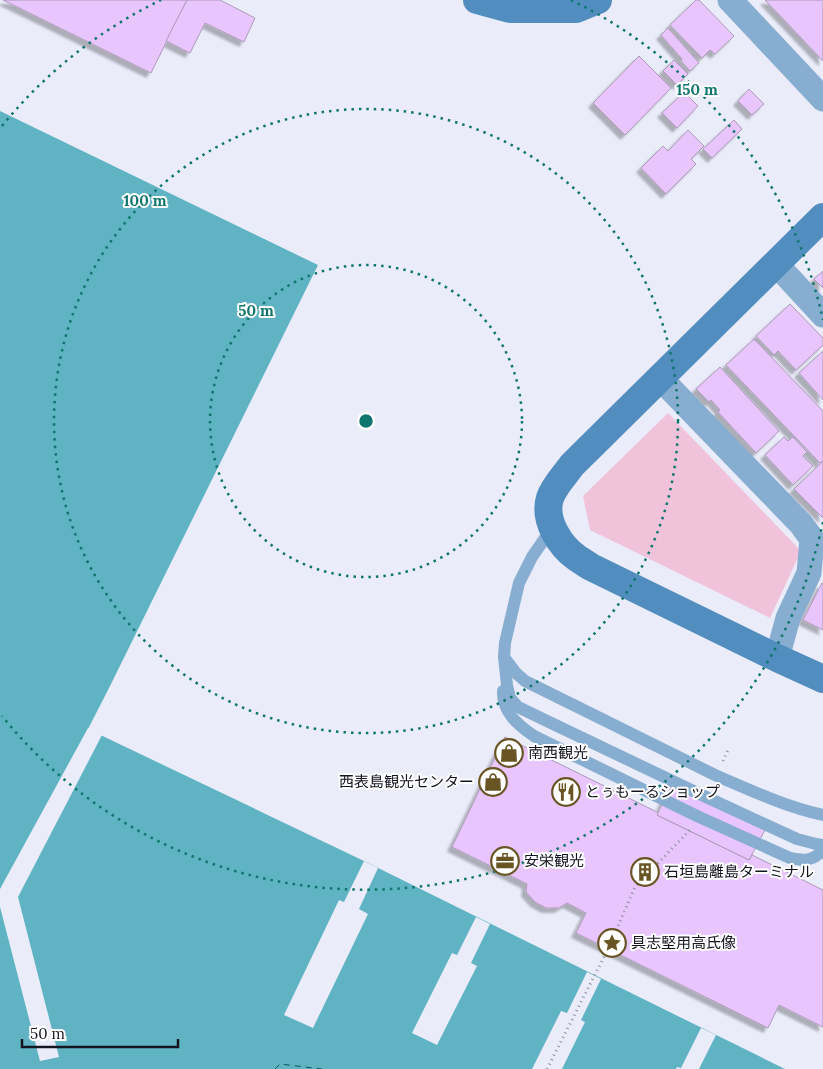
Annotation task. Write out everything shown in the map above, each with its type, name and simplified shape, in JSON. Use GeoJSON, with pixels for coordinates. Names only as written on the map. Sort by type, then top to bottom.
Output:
{"type":"FeatureCollection","features":[{"type":"Feature","properties":{"kind":"street"},"geometry":{"type":"LineString","coordinates":[[477,0],[510,9],[576,9],[598,0]]}},
{"type":"Feature","properties":{"kind":"street"},"geometry":{"type":"LineString","coordinates":[[730,0],[823,99]]}},
{"type":"Feature","properties":{"kind":"street"},"geometry":{"type":"LineString","coordinates":[[823,217],[572,465],[550,498],[549,513],[552,528],[576,558],[823,679]]}},
{"type":"Feature","properties":{"kind":"street"},"geometry":{"type":"LineString","coordinates":[[776,264],[823,315]]}},
{"type":"Feature","properties":{"kind":"street"},"geometry":{"type":"LineString","coordinates":[[660,378],[802,524],[812,539],[809,573],[788,618],[778,658]]}},
{"type":"Feature","properties":{"kind":"lane"},"geometry":{"type":"LineString","coordinates":[[552,528],[532,557],[519,582],[505,643],[503,697],[507,711],[520,726],[534,736],[697,816],[790,858],[804,860],[815,857],[823,851]]}},
{"type":"Feature","properties":{"kind":"lane"},"geometry":{"type":"LineString","coordinates":[[504,664],[525,681],[715,775],[795,807],[823,815]]}},
{"type":"Feature","properties":{"kind":"lane"},"geometry":{"type":"LineString","coordinates":[[504,664],[510,698],[518,707],[797,839],[823,845]]}},
{"type":"Feature","properties":{"kind":"path"},"geometry":{"type":"LineString","coordinates":[[547,1069],[608,949],[635,887],[689,831]]}},
{"type":"Feature","properties":{"kind":"shaded area"},"geometry":{"type":"Polygon","coordinates":[[[668,413],[801,551],[770,618],[590,530],[583,496],[668,413]]]}},
{"type":"Feature","properties":{"kind":"water"},"geometry":{"type":"Polygon","coordinates":[[[0,111],[318,265],[88,729],[364,861],[785,1069],[0,1069],[0,111]]]}},
{"type":"Feature","properties":{"kind":"pier"},"geometry":{"type":"Polygon","coordinates":[[[88,728],[102,735],[18,897],[59,1057],[40,1061],[0,907],[0,889],[88,728]]]}},
{"type":"Feature","properties":{"kind":"pier"},"geometry":{"type":"Polygon","coordinates":[[[364,861],[378,868],[359,909],[368,914],[313,1028],[284,1015],[339,900],[344,902],[364,861]]]}},
{"type":"Feature","properties":{"kind":"pier"},"geometry":{"type":"Polygon","coordinates":[[[476,917],[490,924],[471,963],[477,966],[437,1045],[412,1033],[452,953],[457,955],[476,917]]]}},
{"type":"Feature","properties":{"kind":"pier"},"geometry":{"type":"Polygon","coordinates":[[[587,972],[601,979],[581,1020],[585,1022],[562,1069],[532,1069],[561,1011],[567,1013],[587,972]]]}},
{"type":"Feature","properties":{"kind":"pier"},"geometry":{"type":"Polygon","coordinates":[[[701,1028],[716,1035],[699,1069],[676,1069],[677,1067],[681,1068],[701,1028]]]}},
{"type":"Feature","properties":{"kind":"building"},"geometry":{"type":"Polygon","coordinates":[[[3,0],[187,0],[151,73],[3,0]]]}},
{"type":"Feature","properties":{"kind":"building"},"geometry":{"type":"Polygon","coordinates":[[[187,0],[220,0],[255,18],[244,42],[205,23],[190,53],[166,41],[187,0]]]}},
{"type":"Feature","properties":{"kind":"building"},"geometry":{"type":"Polygon","coordinates":[[[696,0],[699,0],[734,36],[715,54],[710,50],[702,58],[670,25],[696,0]]]}},
{"type":"Feature","properties":{"kind":"building"},"geometry":{"type":"Polygon","coordinates":[[[765,0],[823,0],[823,61],[765,0]]]}},
{"type":"Feature","properties":{"kind":"building"},"geometry":{"type":"Polygon","coordinates":[[[668,28],[699,63],[690,71],[661,35],[668,28]]]}},
{"type":"Feature","properties":{"kind":"building"},"geometry":{"type":"Polygon","coordinates":[[[639,56],[671,88],[625,135],[593,103],[639,56]]]}},
{"type":"Feature","properties":{"kind":"building"},"geometry":{"type":"Polygon","coordinates":[[[674,60],[688,74],[677,85],[663,71],[674,60]]]}},
{"type":"Feature","properties":{"kind":"building"},"geometry":{"type":"Polygon","coordinates":[[[749,89],[764,104],[752,115],[738,101],[749,89]]]}},
{"type":"Feature","properties":{"kind":"building"},"geometry":{"type":"Polygon","coordinates":[[[684,92],[698,106],[677,128],[662,113],[684,92]]]}},
{"type":"Feature","properties":{"kind":"building"},"geometry":{"type":"Polygon","coordinates":[[[734,120],[742,129],[712,158],[703,149],[734,120]]]}},
{"type":"Feature","properties":{"kind":"building"},"geometry":{"type":"Polygon","coordinates":[[[688,130],[704,146],[691,159],[696,164],[666,194],[641,168],[663,146],[668,151],[688,130]]]}},
{"type":"Feature","properties":{"kind":"building"},"geometry":{"type":"Polygon","coordinates":[[[823,271],[823,288],[814,279],[823,271]]]}},
{"type":"Feature","properties":{"kind":"building"},"geometry":{"type":"Polygon","coordinates":[[[790,304],[823,338],[823,345],[796,370],[778,351],[774,355],[756,336],[790,304]]]}},
{"type":"Feature","properties":{"kind":"building"},"geometry":{"type":"Polygon","coordinates":[[[754,339],[823,411],[823,461],[820,463],[726,365],[754,339]]]}},
{"type":"Feature","properties":{"kind":"building"},"geometry":{"type":"Polygon","coordinates":[[[823,351],[823,400],[799,373],[823,351]]]}},
{"type":"Feature","properties":{"kind":"building"},"geometry":{"type":"Polygon","coordinates":[[[720,367],[779,431],[756,453],[718,412],[720,410],[711,400],[709,402],[696,389],[720,367]]]}},
{"type":"Feature","properties":{"kind":"building"},"geometry":{"type":"Polygon","coordinates":[[[784,437],[788,441],[793,437],[807,452],[803,456],[813,466],[793,485],[765,455],[784,437]]]}},
{"type":"Feature","properties":{"kind":"building"},"geometry":{"type":"Polygon","coordinates":[[[823,461],[823,518],[794,489],[823,461]]]}},
{"type":"Feature","properties":{"kind":"building"},"geometry":{"type":"Polygon","coordinates":[[[823,584],[823,630],[803,620],[823,584]]]}},
{"type":"Feature","properties":{"kind":"building","name":"石垣島離島ターミナル"},"geometry":{"type":"Polygon","coordinates":[[[505,737],[749,860],[752,855],[823,890],[823,1027],[779,1005],[768,1028],[576,933],[586,913],[567,903],[559,908],[546,908],[535,902],[526,892],[527,884],[452,847],[505,737]]]}},
{"type":"Feature","properties":{"kind":"building"},"geometry":{"type":"Polygon","coordinates":[[[672,784],[765,830],[749,860],[657,815],[672,784]]]}},
{"type":"Feature","properties":{"kind":"ferry route"},"geometry":{"type":"LineString","coordinates":[[275,1069],[280,1064],[322,1069]]}},
{"type":"Feature","properties":{"kind":"place","name":"南西観光"},"geometry":{"type":"Point","coordinates":[509,753]}},
{"type":"Feature","properties":{"kind":"place","name":"西表島観光センター"},"geometry":{"type":"Point","coordinates":[493,782]}},
{"type":"Feature","properties":{"kind":"place","name":"とぅもーるショップ"},"geometry":{"type":"Point","coordinates":[566,792]}},
{"type":"Feature","properties":{"kind":"place","name":"安栄観光"},"geometry":{"type":"Point","coordinates":[505,861]}},
{"type":"Feature","properties":{"kind":"place","name":"石垣島離島ターミナル"},"geometry":{"type":"Point","coordinates":[645,872]}},
{"type":"Feature","properties":{"kind":"place","name":"具志堅用高氏像"},"geometry":{"type":"Point","coordinates":[612,943]}}]}
